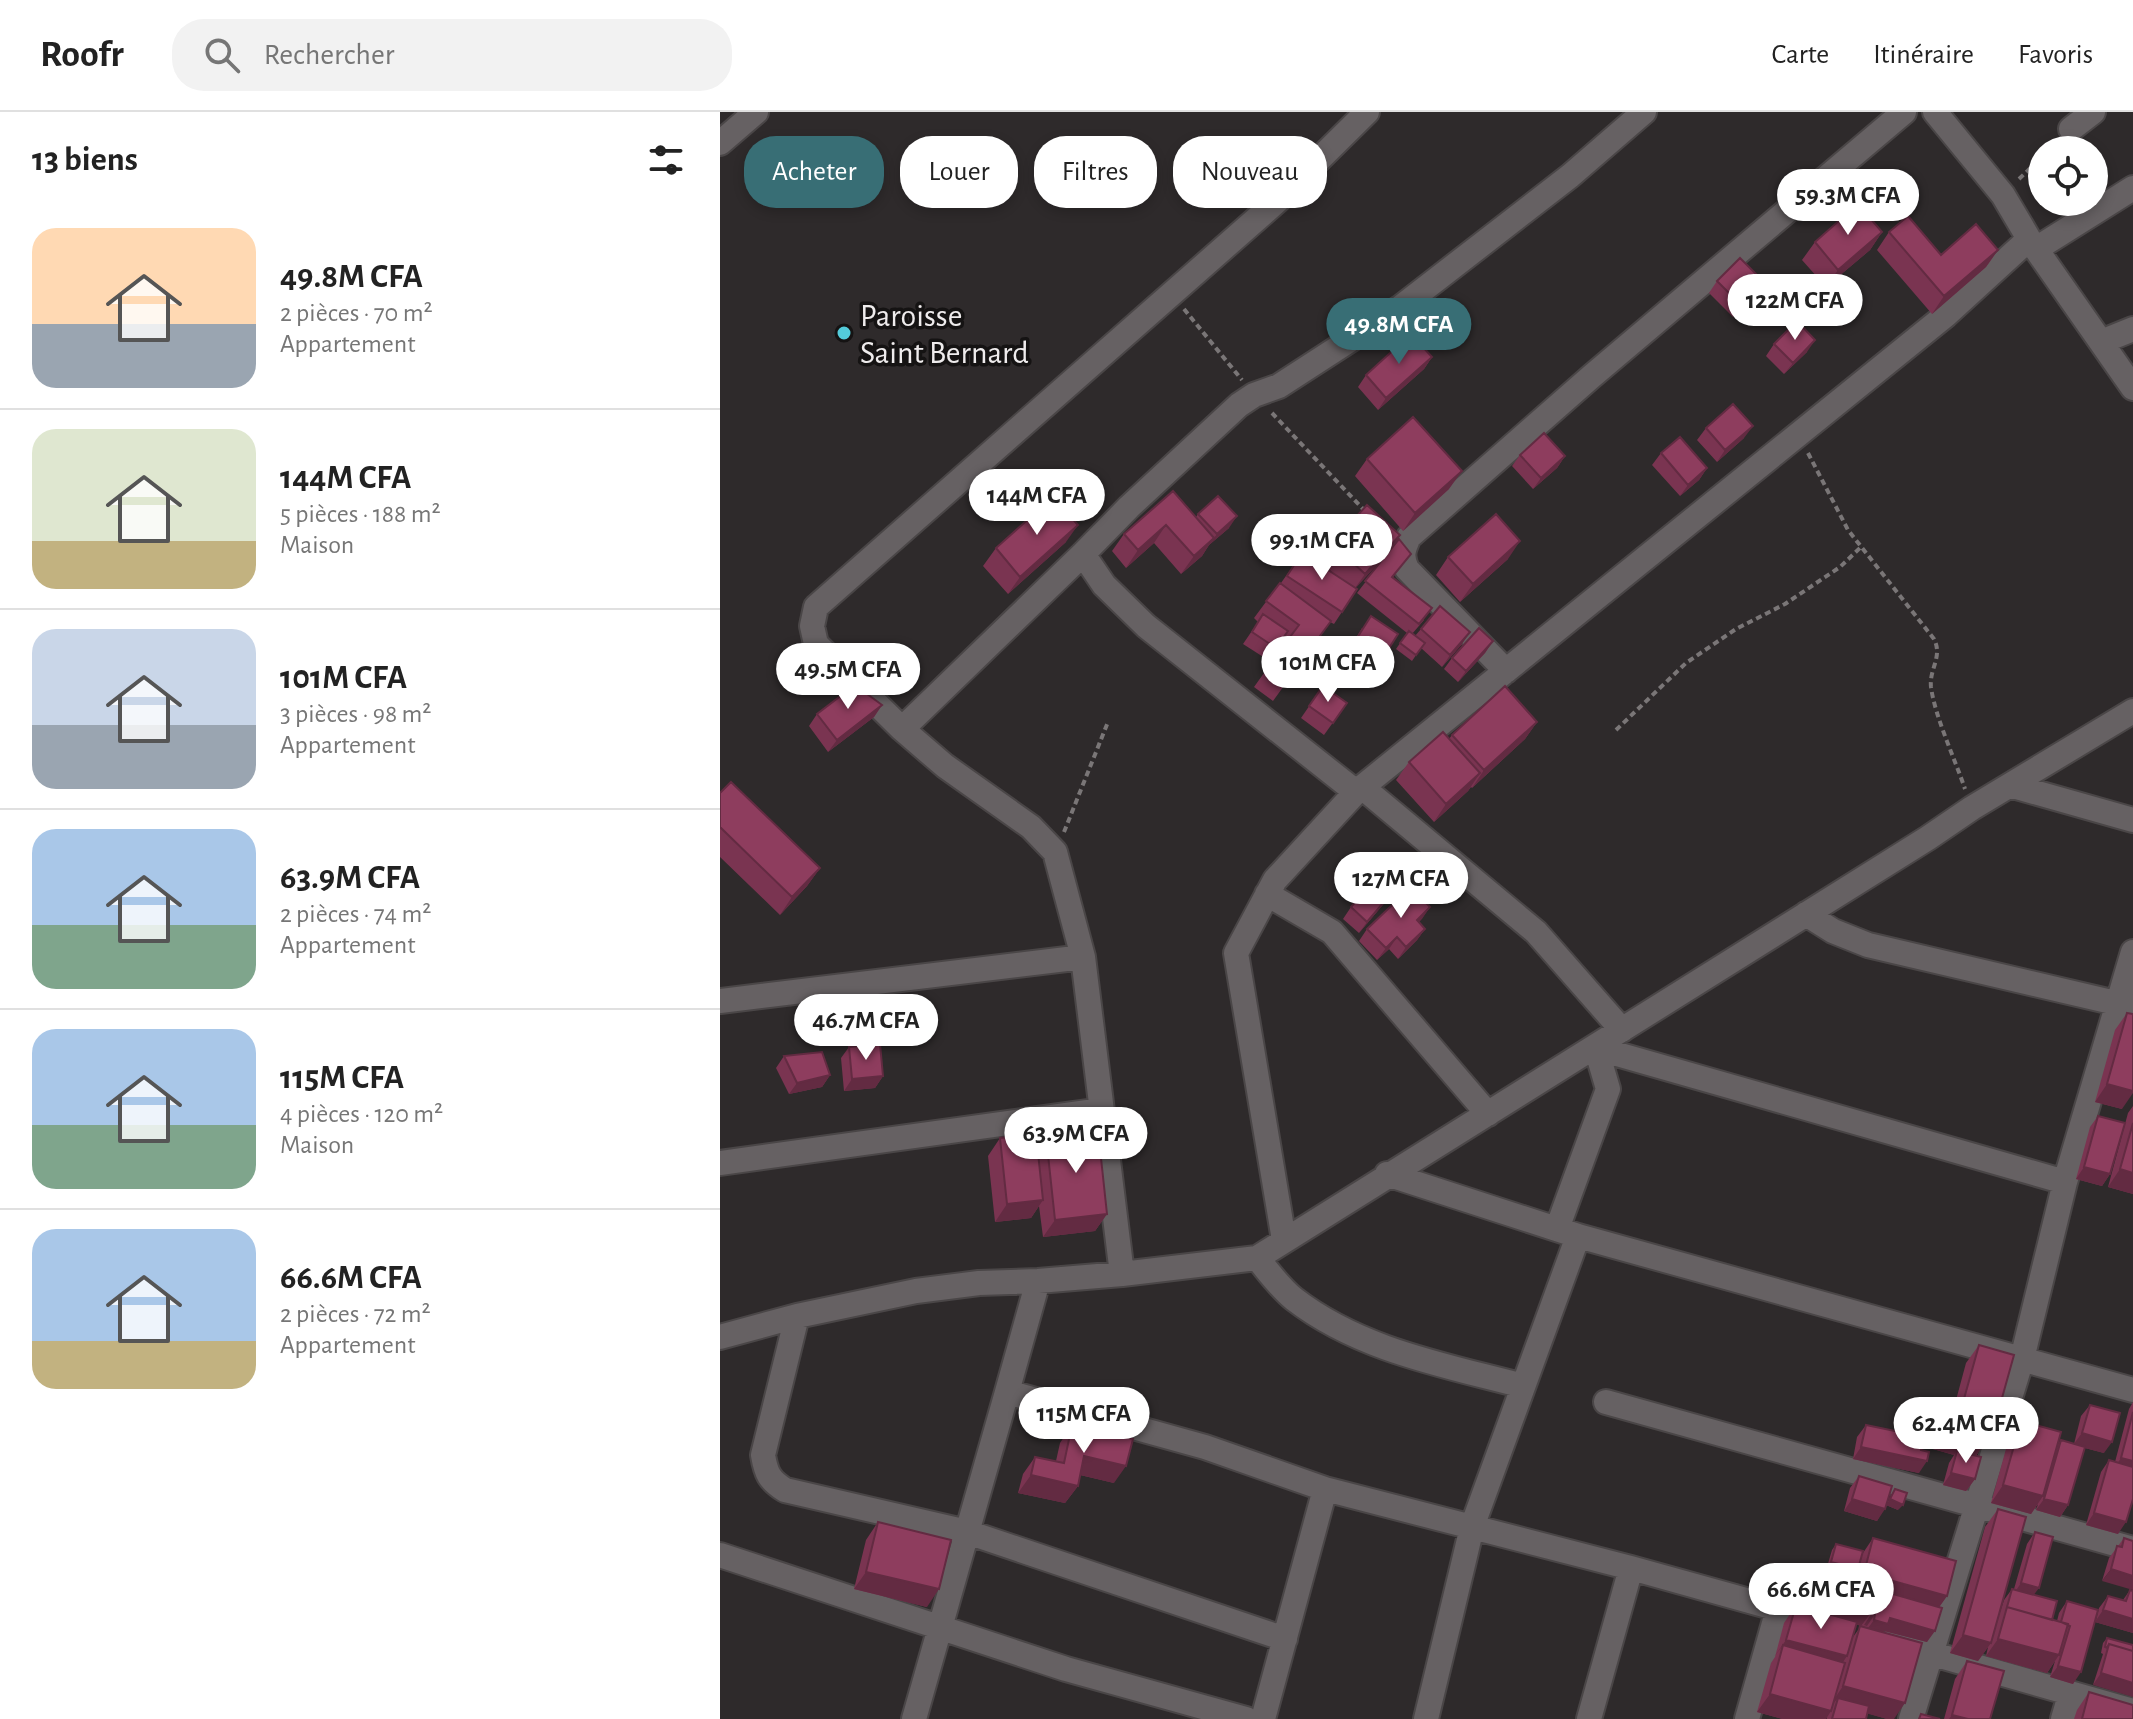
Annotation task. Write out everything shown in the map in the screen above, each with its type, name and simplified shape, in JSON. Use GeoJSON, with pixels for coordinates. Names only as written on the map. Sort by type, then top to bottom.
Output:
{"type":"FeatureCollection","features":[{"type":"Feature","properties":{"kind":"street"},"geometry":{"type":"LineString","coordinates":[[720,143],[756,112]]}},
{"type":"Feature","properties":{"kind":"street"},"geometry":{"type":"LineString","coordinates":[[1122,1274],[1083,957],[1055,852],[1031,827],[945,766],[902,729],[816,644],[812,626],[816,607],[1277,201],[1367,112]]}},
{"type":"Feature","properties":{"kind":"street"},"geometry":{"type":"LineString","coordinates":[[902,729],[1129,507],[1239,405],[1254,395],[1279,386],[1401,307],[1570,176],[1644,112]]}},
{"type":"Feature","properties":{"kind":"street"},"geometry":{"type":"LineString","coordinates":[[1506,671],[1407,569],[1402,551],[1409,537],[1592,376],[1904,112]]}},
{"type":"Feature","properties":{"kind":"street"},"geometry":{"type":"LineString","coordinates":[[1935,112],[2003,195],[2032,244],[2133,388]]}},
{"type":"Feature","properties":{"kind":"street"},"geometry":{"type":"LineString","coordinates":[[2071,129],[2093,112]]}},
{"type":"Feature","properties":{"kind":"street"},"geometry":{"type":"LineString","coordinates":[[1284,1240],[1236,953],[1275,880],[1359,789],[2032,244],[2133,188]]}},
{"type":"Feature","properties":{"kind":"street"},"geometry":{"type":"LineString","coordinates":[[2101,342],[2133,329]]}},
{"type":"Feature","properties":{"kind":"street"},"geometry":{"type":"LineString","coordinates":[[1083,554],[1104,585],[1146,626],[1359,789],[1536,932],[1622,1030]]}},
{"type":"Feature","properties":{"kind":"street"},"geometry":{"type":"LineString","coordinates":[[720,1337],[797,1316],[916,1291],[979,1283],[1122,1274],[1257,1258],[1387,1174],[1596,1048],[1972,808],[2133,711]]}},
{"type":"Feature","properties":{"kind":"street"},"geometry":{"type":"LineString","coordinates":[[2013,786],[2133,820]]}},
{"type":"Feature","properties":{"kind":"street"},"geometry":{"type":"LineString","coordinates":[[1267,894],[1332,932],[1488,1114]]}},
{"type":"Feature","properties":{"kind":"street"},"geometry":{"type":"LineString","coordinates":[[1806,914],[1833,931],[1868,945],[2126,1005]]}},
{"type":"Feature","properties":{"kind":"street"},"geometry":{"type":"LineString","coordinates":[[1911,1719],[2022,1359],[2065,1182],[2126,1005],[2133,952]]}},
{"type":"Feature","properties":{"kind":"street"},"geometry":{"type":"LineString","coordinates":[[720,1001],[1083,957]]}},
{"type":"Feature","properties":{"kind":"street"},"geometry":{"type":"LineString","coordinates":[[1596,1048],[2065,1182]]}},
{"type":"Feature","properties":{"kind":"street"},"geometry":{"type":"LineString","coordinates":[[1426,1719],[1472,1527],[1523,1386],[1608,1089],[1596,1048]]}},
{"type":"Feature","properties":{"kind":"street"},"geometry":{"type":"LineString","coordinates":[[720,1163],[1102,1110]]}},
{"type":"Feature","properties":{"kind":"street"},"geometry":{"type":"LineString","coordinates":[[1387,1174],[1568,1233],[2133,1390]]}},
{"type":"Feature","properties":{"kind":"street"},"geometry":{"type":"LineString","coordinates":[[1257,1258],[1293,1298],[1332,1323],[1394,1352],[1523,1386]]}},
{"type":"Feature","properties":{"kind":"street"},"geometry":{"type":"LineString","coordinates":[[914,1719],[1038,1281]]}},
{"type":"Feature","properties":{"kind":"street"},"geometry":{"type":"LineString","coordinates":[[797,1316],[763,1455],[766,1475],[785,1490],[967,1532],[1285,1639]]}},
{"type":"Feature","properties":{"kind":"street"},"geometry":{"type":"LineString","coordinates":[[1007,1392],[1205,1447],[1325,1489],[1631,1568],[1839,1626]]}},
{"type":"Feature","properties":{"kind":"street"},"geometry":{"type":"LineString","coordinates":[[1606,1402],[2133,1549]]}},
{"type":"Feature","properties":{"kind":"street"},"geometry":{"type":"LineString","coordinates":[[1263,1719],[1325,1489]]}},
{"type":"Feature","properties":{"kind":"street"},"geometry":{"type":"LineString","coordinates":[[720,1555],[1066,1669],[1246,1719]]}},
{"type":"Feature","properties":{"kind":"street"},"geometry":{"type":"LineString","coordinates":[[1589,1719],[1631,1568]]}},
{"type":"Feature","properties":{"kind":"street"},"geometry":{"type":"LineString","coordinates":[[1747,1719],[1778,1609]]}},
{"type":"Feature","properties":{"kind":"street"},"geometry":{"type":"LineString","coordinates":[[1869,1635],[2133,1711]]}},
{"type":"Feature","properties":{"kind":"street"},"geometry":{"type":"LineString","coordinates":[[2063,1719],[2070,1695]]}},
{"type":"Feature","properties":{"kind":"path"},"geometry":{"type":"LineString","coordinates":[[2003,195],[2028,171]]}},
{"type":"Feature","properties":{"kind":"path"},"geometry":{"type":"LineString","coordinates":[[1171,294],[1254,395],[1371,517]]}},
{"type":"Feature","properties":{"kind":"path"},"geometry":{"type":"LineString","coordinates":[[1797,434],[1848,530],[1934,639],[1939,654],[1931,676],[1933,694],[1972,808]]}},
{"type":"Feature","properties":{"kind":"path"},"geometry":{"type":"LineString","coordinates":[[1616,730],[1686,663],[1736,629],[1785,604],[1840,567],[1861,547]]}},
{"type":"Feature","properties":{"kind":"path"},"geometry":{"type":"LineString","coordinates":[[1055,852],[1108,722]]}},
{"type":"Feature","properties":{"kind":"building"},"geometry":{"type":"Polygon","coordinates":[[[1858,204],[1882,232],[1838,270],[1815,242],[1858,204]]]}},
{"type":"Feature","properties":{"kind":"building"},"geometry":{"type":"Polygon","coordinates":[[[1908,216],[1941,255],[1976,224],[1998,250],[1944,296],[1889,232],[1908,216]]]}},
{"type":"Feature","properties":{"kind":"building"},"geometry":{"type":"Polygon","coordinates":[[[1740,258],[1764,282],[1741,305],[1717,281],[1740,258]]]}},
{"type":"Feature","properties":{"kind":"building"},"geometry":{"type":"Polygon","coordinates":[[[1797,321],[1815,340],[1793,363],[1774,344],[1797,321]]]}},
{"type":"Feature","properties":{"kind":"building"},"geometry":{"type":"Polygon","coordinates":[[[1411,334],[1432,357],[1386,398],[1366,375],[1411,334]]]}},
{"type":"Feature","properties":{"kind":"building"},"geometry":{"type":"Polygon","coordinates":[[[1733,404],[1753,426],[1725,450],[1706,428],[1733,404]]]}},
{"type":"Feature","properties":{"kind":"building"},"geometry":{"type":"Polygon","coordinates":[[[1413,417],[1462,471],[1415,513],[1367,459],[1413,417]]]}},
{"type":"Feature","properties":{"kind":"building"},"geometry":{"type":"Polygon","coordinates":[[[1544,433],[1565,456],[1541,478],[1520,455],[1544,433]]]}},
{"type":"Feature","properties":{"kind":"building"},"geometry":{"type":"Polygon","coordinates":[[[1680,437],[1707,468],[1688,485],[1661,453],[1680,437]]]}},
{"type":"Feature","properties":{"kind":"building"},"geometry":{"type":"Polygon","coordinates":[[[1173,491],[1214,538],[1194,556],[1166,525],[1138,550],[1124,534],[1173,491]]]}},
{"type":"Feature","properties":{"kind":"building"},"geometry":{"type":"Polygon","coordinates":[[[1218,496],[1237,516],[1217,534],[1198,514],[1218,496]]]}},
{"type":"Feature","properties":{"kind":"building"},"geometry":{"type":"Polygon","coordinates":[[[1053,497],[1078,525],[1020,577],[996,548],[1053,497]]]}},
{"type":"Feature","properties":{"kind":"building"},"geometry":{"type":"Polygon","coordinates":[[[1367,505],[1400,535],[1365,574],[1332,543],[1367,505]]]}},
{"type":"Feature","properties":{"kind":"building"},"geometry":{"type":"Polygon","coordinates":[[[1496,514],[1520,541],[1473,584],[1448,557],[1496,514]]]}},
{"type":"Feature","properties":{"kind":"building"},"geometry":{"type":"Polygon","coordinates":[[[1399,539],[1411,554],[1392,577],[1432,608],[1419,624],[1365,581],[1399,539]]]}},
{"type":"Feature","properties":{"kind":"building"},"geometry":{"type":"Polygon","coordinates":[[[1302,553],[1357,589],[1342,612],[1287,576],[1302,553]]]}},
{"type":"Feature","properties":{"kind":"building"},"geometry":{"type":"Polygon","coordinates":[[[1280,583],[1331,621],[1285,683],[1266,669],[1299,625],[1266,601],[1280,583]]]}},
{"type":"Feature","properties":{"kind":"building"},"geometry":{"type":"Polygon","coordinates":[[[1440,606],[1470,632],[1450,655],[1421,629],[1440,606]]]}},
{"type":"Feature","properties":{"kind":"building"},"geometry":{"type":"Polygon","coordinates":[[[1263,614],[1288,631],[1276,648],[1252,632],[1263,614]]]}},
{"type":"Feature","properties":{"kind":"building"},"geometry":{"type":"Polygon","coordinates":[[[1371,616],[1398,634],[1377,667],[1350,649],[1371,616]]]}},
{"type":"Feature","properties":{"kind":"building"},"geometry":{"type":"Polygon","coordinates":[[[1479,628],[1493,641],[1466,671],[1452,658],[1479,628]]]}},
{"type":"Feature","properties":{"kind":"building"},"geometry":{"type":"Polygon","coordinates":[[[1409,631],[1425,643],[1416,655],[1400,643],[1409,631]]]}},
{"type":"Feature","properties":{"kind":"building"},"geometry":{"type":"Polygon","coordinates":[[[855,685],[882,705],[837,740],[817,714],[855,685]]]}},
{"type":"Feature","properties":{"kind":"building"},"geometry":{"type":"Polygon","coordinates":[[[1323,686],[1347,703],[1333,723],[1309,706],[1323,686]]]}},
{"type":"Feature","properties":{"kind":"building"},"geometry":{"type":"Polygon","coordinates":[[[1505,686],[1537,722],[1484,770],[1452,735],[1505,686]]]}},
{"type":"Feature","properties":{"kind":"building"},"geometry":{"type":"Polygon","coordinates":[[[1443,732],[1480,773],[1446,804],[1409,762],[1443,732]]]}},
{"type":"Feature","properties":{"kind":"building"},"geometry":{"type":"Polygon","coordinates":[[[731,782],[820,868],[792,897],[720,827],[720,793],[731,782]]]}},
{"type":"Feature","properties":{"kind":"building"},"geometry":{"type":"Polygon","coordinates":[[[1384,869],[1400,883],[1367,922],[1351,907],[1384,869]]]}},
{"type":"Feature","properties":{"kind":"building"},"geometry":{"type":"Polygon","coordinates":[[[1411,887],[1430,907],[1417,920],[1425,929],[1406,947],[1397,937],[1386,948],[1367,929],[1411,887]]]}},
{"type":"Feature","properties":{"kind":"building"},"geometry":{"type":"Polygon","coordinates":[[[2127,1013],[2133,1014],[2133,1091],[2107,1084],[2127,1013]]]}},
{"type":"Feature","properties":{"kind":"building"},"geometry":{"type":"Polygon","coordinates":[[[880,1044],[883,1076],[852,1079],[849,1047],[880,1044]]]}},
{"type":"Feature","properties":{"kind":"building"},"geometry":{"type":"Polygon","coordinates":[[[822,1052],[830,1075],[797,1083],[784,1056],[822,1052]]]}},
{"type":"Feature","properties":{"kind":"building"},"geometry":{"type":"Polygon","coordinates":[[[2098,1116],[2125,1123],[2110,1174],[2084,1167],[2098,1116]]]}},
{"type":"Feature","properties":{"kind":"building"},"geometry":{"type":"Polygon","coordinates":[[[2133,1123],[2133,1173],[2120,1169],[2133,1123]]]}},
{"type":"Feature","properties":{"kind":"building"},"geometry":{"type":"Polygon","coordinates":[[[1098,1130],[1107,1214],[1055,1220],[1046,1136],[1098,1130]]]}},
{"type":"Feature","properties":{"kind":"building"},"geometry":{"type":"Polygon","coordinates":[[[1036,1134],[1043,1200],[1007,1204],[1000,1138],[1036,1134]]]}},
{"type":"Feature","properties":{"kind":"building"},"geometry":{"type":"Polygon","coordinates":[[[1979,1345],[2014,1355],[1997,1416],[1962,1406],[1979,1345]]]}},
{"type":"Feature","properties":{"kind":"building"},"geometry":{"type":"Polygon","coordinates":[[[2090,1405],[2120,1413],[2112,1442],[2082,1433],[2090,1405]]]}},
{"type":"Feature","properties":{"kind":"building"},"geometry":{"type":"Polygon","coordinates":[[[1935,1410],[1988,1425],[1981,1448],[1928,1434],[1935,1410]]]}},
{"type":"Feature","properties":{"kind":"building"},"geometry":{"type":"Polygon","coordinates":[[[2133,1412],[2133,1461],[2121,1458],[2133,1412]]]}},
{"type":"Feature","properties":{"kind":"building"},"geometry":{"type":"Polygon","coordinates":[[[2021,1421],[2061,1432],[2043,1496],[2003,1485],[2021,1421]]]}},
{"type":"Feature","properties":{"kind":"building"},"geometry":{"type":"Polygon","coordinates":[[[1072,1425],[1133,1439],[1126,1466],[1084,1456],[1078,1486],[1031,1475],[1035,1457],[1064,1463],[1072,1425]]]}},
{"type":"Feature","properties":{"kind":"building"},"geometry":{"type":"Polygon","coordinates":[[[1866,1425],[1924,1437],[1921,1450],[1929,1452],[1927,1461],[1861,1447],[1866,1425]]]}},
{"type":"Feature","properties":{"kind":"building"},"geometry":{"type":"Polygon","coordinates":[[[2061,1440],[2085,1447],[2068,1505],[2044,1499],[2061,1440]]]}},
{"type":"Feature","properties":{"kind":"building"},"geometry":{"type":"Polygon","coordinates":[[[1957,1451],[1981,1457],[1975,1479],[1951,1473],[1957,1451]]]}},
{"type":"Feature","properties":{"kind":"building"},"geometry":{"type":"Polygon","coordinates":[[[2109,1460],[2133,1467],[2133,1499],[2126,1522],[2094,1513],[2109,1460]]]}},
{"type":"Feature","properties":{"kind":"building"},"geometry":{"type":"Polygon","coordinates":[[[1859,1476],[1892,1486],[1885,1509],[1852,1499],[1859,1476]]]}},
{"type":"Feature","properties":{"kind":"building"},"geometry":{"type":"Polygon","coordinates":[[[1895,1489],[1907,1493],[1903,1505],[1890,1499],[1895,1489]]]}},
{"type":"Feature","properties":{"kind":"building"},"geometry":{"type":"Polygon","coordinates":[[[1998,1509],[2026,1517],[1991,1643],[1963,1635],[1998,1509]]]}},
{"type":"Feature","properties":{"kind":"building"},"geometry":{"type":"Polygon","coordinates":[[[878,1522],[951,1540],[939,1589],[866,1572],[878,1522]]]}},
{"type":"Feature","properties":{"kind":"building"},"geometry":{"type":"Polygon","coordinates":[[[2035,1532],[2053,1537],[2039,1588],[2021,1583],[2035,1532]]]}},
{"type":"Feature","properties":{"kind":"building"},"geometry":{"type":"Polygon","coordinates":[[[1873,1538],[1956,1561],[1947,1596],[1864,1573],[1873,1538]]]}},
{"type":"Feature","properties":{"kind":"building"},"geometry":{"type":"Polygon","coordinates":[[[2124,1538],[2133,1541],[2133,1576],[2111,1569],[2117,1546],[2122,1547],[2124,1538]]]}},
{"type":"Feature","properties":{"kind":"building"},"geometry":{"type":"Polygon","coordinates":[[[1836,1544],[1863,1551],[1858,1569],[1831,1562],[1836,1544]]]}},
{"type":"Feature","properties":{"kind":"building"},"geometry":{"type":"Polygon","coordinates":[[[1820,1573],[1942,1608],[1935,1631],[1890,1618],[1888,1624],[1874,1620],[1875,1614],[1872,1613],[1876,1595],[1870,1614],[1812,1596],[1820,1573]]]}},
{"type":"Feature","properties":{"kind":"building"},"geometry":{"type":"Polygon","coordinates":[[[2012,1589],[2057,1601],[2052,1620],[2007,1607],[2012,1589]]]}},
{"type":"Feature","properties":{"kind":"building"},"geometry":{"type":"Polygon","coordinates":[[[2130,1590],[2133,1591],[2133,1619],[2103,1610],[2108,1596],[2126,1601],[2130,1590]]]}},
{"type":"Feature","properties":{"kind":"building"},"geometry":{"type":"Polygon","coordinates":[[[2067,1601],[2098,1610],[2081,1672],[2058,1666],[2070,1626],[2061,1622],[2067,1601]]]}},
{"type":"Feature","properties":{"kind":"building"},"geometry":{"type":"Polygon","coordinates":[[[1796,1605],[1857,1622],[1847,1656],[1786,1640],[1796,1605]]]}},
{"type":"Feature","properties":{"kind":"building"},"geometry":{"type":"Polygon","coordinates":[[[2007,1607],[2068,1624],[2059,1655],[1998,1639],[2007,1607]]]}},
{"type":"Feature","properties":{"kind":"building"},"geometry":{"type":"Polygon","coordinates":[[[1860,1626],[1922,1643],[1905,1703],[1843,1686],[1860,1626]]]}},
{"type":"Feature","properties":{"kind":"building"},"geometry":{"type":"Polygon","coordinates":[[[2107,1638],[2133,1645],[2133,1651],[2109,1644],[2105,1647],[2107,1638]]]}},
{"type":"Feature","properties":{"kind":"building"},"geometry":{"type":"Polygon","coordinates":[[[2109,1644],[2133,1651],[2133,1683],[2101,1673],[2109,1644]]]}},
{"type":"Feature","properties":{"kind":"building"},"geometry":{"type":"Polygon","coordinates":[[[1783,1645],[1845,1663],[1831,1711],[1770,1694],[1783,1645]]]}},
{"type":"Feature","properties":{"kind":"building"},"geometry":{"type":"Polygon","coordinates":[[[1967,1661],[2004,1671],[1990,1719],[1952,1715],[1967,1661]]]}},
{"type":"Feature","properties":{"kind":"building"},"geometry":{"type":"Polygon","coordinates":[[[2089,1692],[2133,1705],[2133,1719],[2082,1719],[2089,1692]]]}},
{"type":"Feature","properties":{"kind":"building"},"geometry":{"type":"Polygon","coordinates":[[[1838,1698],[1869,1706],[1866,1719],[1832,1719],[1838,1698]]]}},
{"type":"Feature","properties":{"kind":"building"},"geometry":{"type":"Polygon","coordinates":[[[1921,1714],[1940,1719],[1919,1719],[1921,1714]]]}},
{"type":"Feature","properties":{"kind":"place","name":"Paroisse Saint Bernard"},"geometry":{"type":"Point","coordinates":[844,333]}}]}
